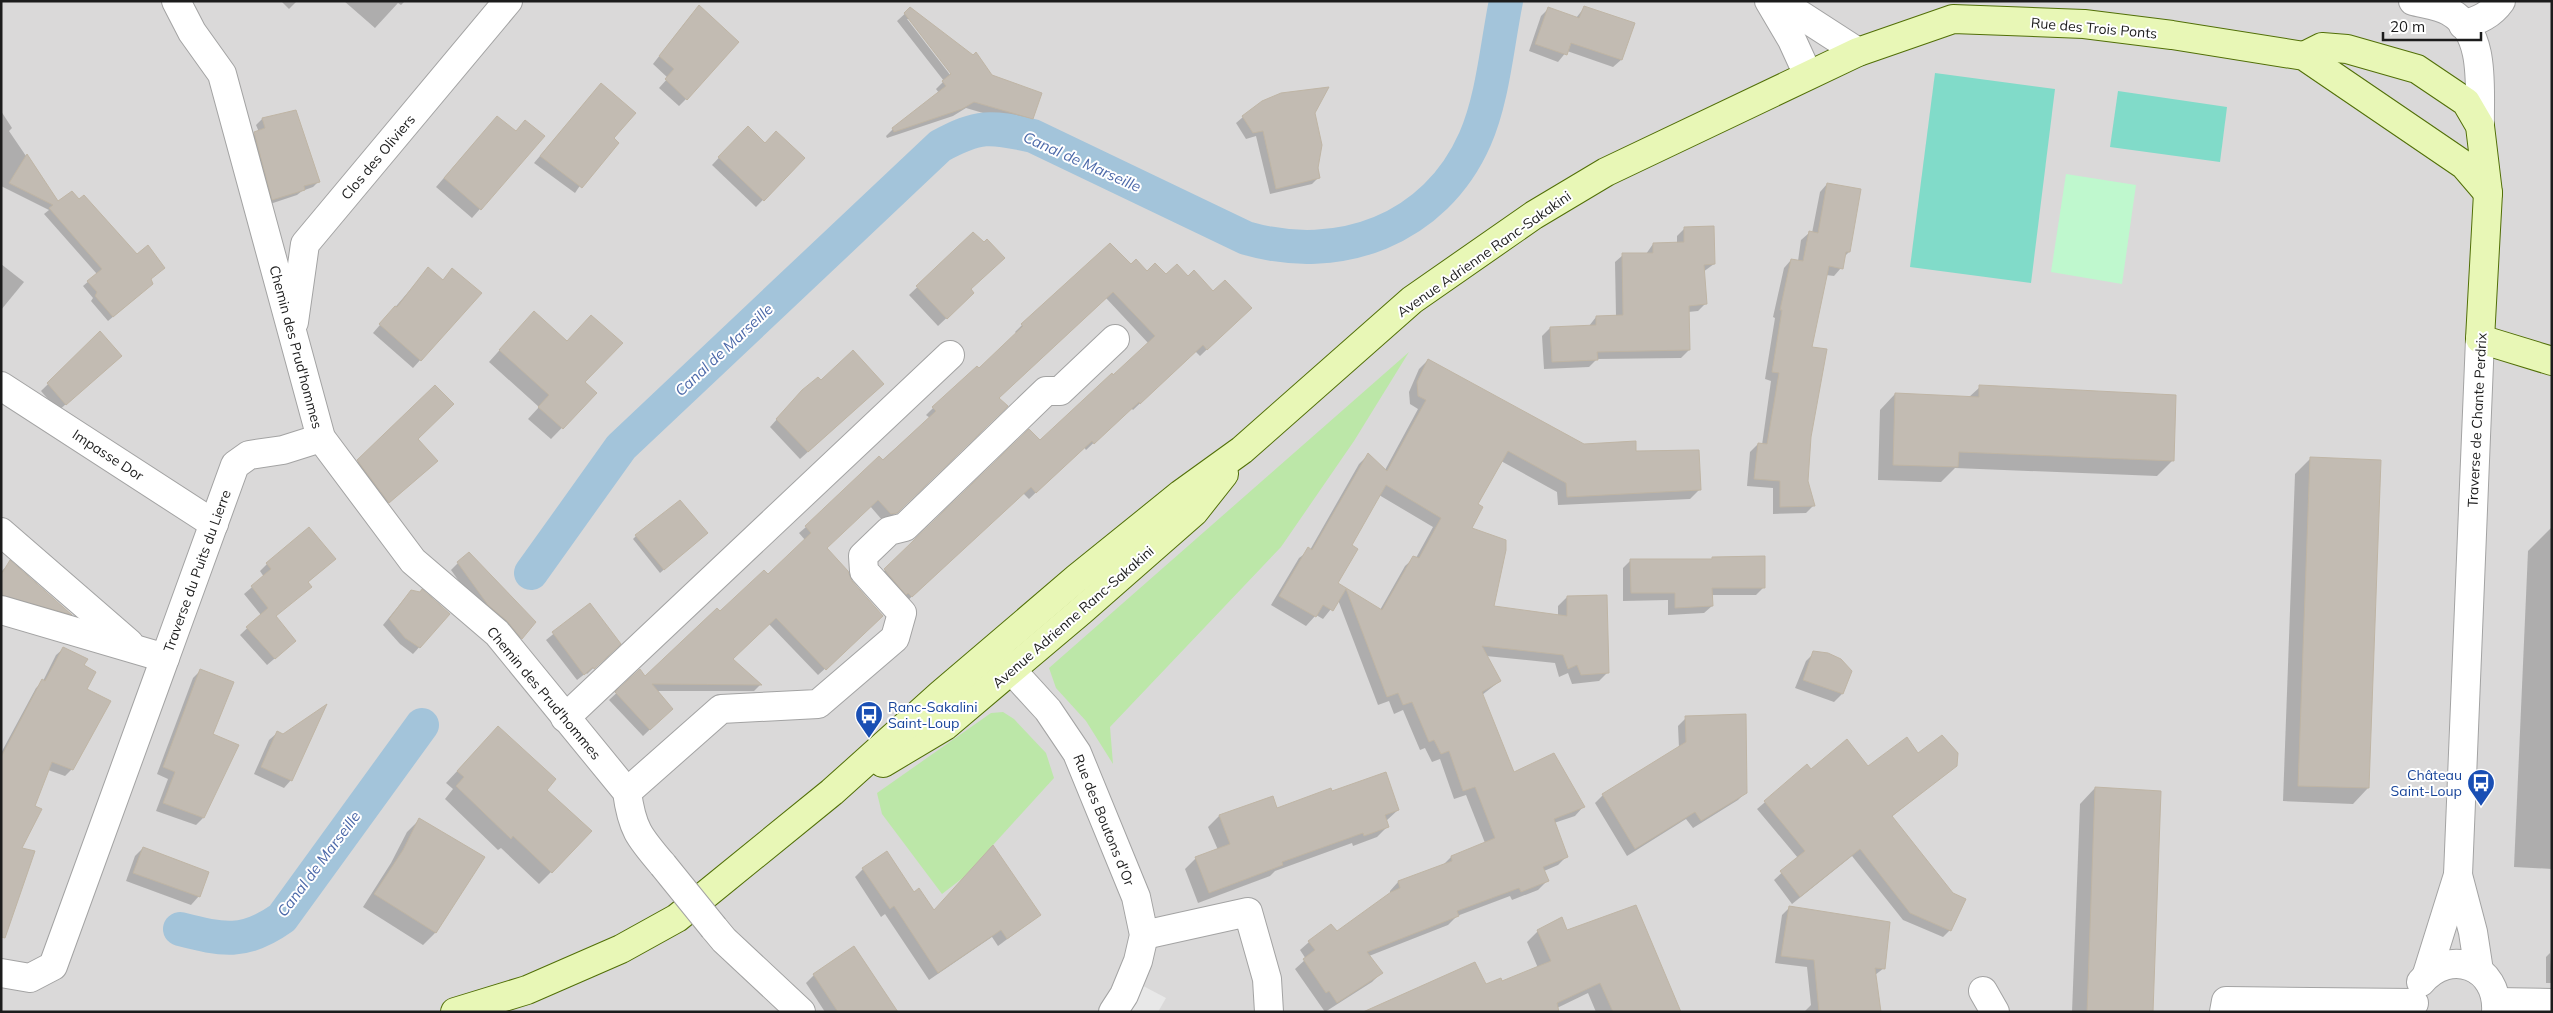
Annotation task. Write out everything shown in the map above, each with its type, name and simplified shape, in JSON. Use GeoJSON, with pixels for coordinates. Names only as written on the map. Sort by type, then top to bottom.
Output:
{"type":"FeatureCollection","features":[{"type":"Feature","properties":{"kind":"street","name":"Chemin des Prud'hommes"},"geometry":{"type":"LineString","coordinates":[[176,1],[192,32],[222,74],[321,438],[413,561],[497,634],[627,792]]}},
{"type":"Feature","properties":{"kind":"street","name":"Clos des Oliviers"},"geometry":{"type":"LineString","coordinates":[[292,333],[305,244],[508,1]]}},
{"type":"Feature","properties":{"kind":"street"},"geometry":{"type":"LineString","coordinates":[[1769,1],[1792,40],[1808,75]]}},
{"type":"Feature","properties":{"kind":"street"},"geometry":{"type":"LineString","coordinates":[[1778,1],[1858,52]]}},
{"type":"Feature","properties":{"kind":"street","name":"Traverse de Chante Perdrix"},"geometry":{"type":"LineString","coordinates":[[2413,1],[2450,12],[2474,15],[2473,39],[2478,59],[2480,126],[2488,194],[2480,339],[2458,876],[2427,974],[2416,992],[2415,1007]]}},
{"type":"Feature","properties":{"kind":"street"},"geometry":{"type":"LineString","coordinates":[[2474,15],[2495,10],[2501,1]]}},
{"type":"Feature","properties":{"kind":"street","name":"Rue des Trois Ponts"},"geometry":{"type":"LineString","coordinates":[[1808,75],[1858,52],[1953,19],[2084,24],[2172,35],[2304,56],[2464,165],[2488,194]]}},
{"type":"Feature","properties":{"kind":"street"},"geometry":{"type":"LineString","coordinates":[[2304,56],[2322,46],[2347,49],[2417,69],[2466,102],[2480,126]]}},
{"type":"Feature","properties":{"kind":"street","name":"Avenue Adrienne Ranc-Sakakini"},"geometry":{"type":"LineString","coordinates":[[455,1012],[527,990],[621,949],[677,918],[832,792],[993,649],[1173,500],[1242,450],[1412,300],[1534,215],[1606,172],[1808,75]]}},
{"type":"Feature","properties":{"kind":"street"},"geometry":{"type":"LineString","coordinates":[[801,1012],[724,940],[637,834],[631,819],[627,792],[722,709],[818,704],[895,638],[902,613],[864,571],[863,556],[889,532],[904,527],[1046,391],[1060,391],[1115,339]]}},
{"type":"Feature","properties":{"kind":"street"},"geometry":{"type":"LineString","coordinates":[[2480,339],[2552,361]]}},
{"type":"Feature","properties":{"kind":"street"},"geometry":{"type":"LineString","coordinates":[[565,718],[950,355]]}},
{"type":"Feature","properties":{"kind":"street","name":"Impasse Dor"},"geometry":{"type":"LineString","coordinates":[[1,386],[214,524]]}},
{"type":"Feature","properties":{"kind":"street","name":"Traverse du Puits du Lierre"},"geometry":{"type":"LineString","coordinates":[[1,610],[165,658],[235,465],[249,455],[283,450],[321,438]]}},
{"type":"Feature","properties":{"kind":"street","name":"Avenue Adrienne Ranc-Sakakini"},"geometry":{"type":"LineString","coordinates":[[832,792],[945,726],[1194,512],[1242,450]]}},
{"type":"Feature","properties":{"kind":"street"},"geometry":{"type":"LineString","coordinates":[[1,532],[135,649]]}},
{"type":"Feature","properties":{"kind":"street","name":"Rue des Boutons d'Or"},"geometry":{"type":"LineString","coordinates":[[993,649],[1048,710],[1077,753],[1136,897],[1144,935],[1138,960],[1124,994],[1113,1012]]}},
{"type":"Feature","properties":{"kind":"street"},"geometry":{"type":"LineString","coordinates":[[1,973],[30,978],[53,966],[165,658]]}},
{"type":"Feature","properties":{"kind":"street","name":"Traverse de Chante Perdrix"},"geometry":{"type":"LineString","coordinates":[[2458,876],[2473,932],[2479,971]]}},
{"type":"Feature","properties":{"kind":"street"},"geometry":{"type":"LineString","coordinates":[[1144,935],[1248,912],[1267,979],[1269,1012]]}},
{"type":"Feature","properties":{"kind":"street"},"geometry":{"type":"LineString","coordinates":[[2427,974],[2439,966],[2453,963],[2467,965],[2479,971],[2490,981],[2496,1007],[2552,1003]]}},
{"type":"Feature","properties":{"kind":"street"},"geometry":{"type":"LineString","coordinates":[[2224,1012],[2226,1001],[2415,1007]]}},
{"type":"Feature","properties":{"kind":"shaded area"},"geometry":{"type":"Polygon","coordinates":[[[1,1],[2552,1],[2552,1012],[1,1012],[1,1]]]}},
{"type":"Feature","properties":{"kind":"shaded area"},"geometry":{"type":"Polygon","coordinates":[[[1935,73],[2055,89],[2031,283],[1910,267],[1935,73]]]}},
{"type":"Feature","properties":{"kind":"shaded area"},"geometry":{"type":"Polygon","coordinates":[[[2118,91],[2227,107],[2220,162],[2110,147],[2118,91]]]}},
{"type":"Feature","properties":{"kind":"shaded area"},"geometry":{"type":"Polygon","coordinates":[[[1130,979],[1166,998],[1158,1012],[1113,1012],[1130,979]]]}},
{"type":"Feature","properties":{"kind":"green space"},"geometry":{"type":"Polygon","coordinates":[[[2066,174],[2136,185],[2122,284],[2051,272],[2066,174]]]}},
{"type":"Feature","properties":{"kind":"green space"},"geometry":{"type":"Polygon","coordinates":[[[1409,352],[1354,441],[1281,547],[1110,727],[1113,764],[1086,721],[1056,688],[1049,668],[1409,352]]]}},
{"type":"Feature","properties":{"kind":"green space"},"geometry":{"type":"Polygon","coordinates":[[[1003,712],[1014,719],[1046,753],[1054,778],[964,877],[942,894],[882,814],[877,793],[991,713],[1003,712]]]}},
{"type":"Feature","properties":{"kind":"building"},"geometry":{"type":"Polygon","coordinates":[[[699,5],[739,42],[687,100],[665,79],[674,69],[659,56],[699,5]]]}},
{"type":"Feature","properties":{"kind":"building"},"geometry":{"type":"Polygon","coordinates":[[[1584,6],[1635,23],[1622,60],[1571,43],[1567,55],[1535,44],[1548,7],[1579,18],[1584,6]]]}},
{"type":"Feature","properties":{"kind":"building"},"geometry":{"type":"Polygon","coordinates":[[[910,7],[973,55],[976,52],[992,75],[1042,93],[1033,119],[974,102],[962,109],[894,132],[892,128],[946,86],[942,81],[951,74],[904,13],[910,7]]]}},
{"type":"Feature","properties":{"kind":"building"},"geometry":{"type":"Polygon","coordinates":[[[601,83],[636,113],[614,138],[619,143],[582,188],[540,156],[601,83]]]}},
{"type":"Feature","properties":{"kind":"building"},"geometry":{"type":"Polygon","coordinates":[[[1329,87],[1315,113],[1322,145],[1318,168],[1320,178],[1276,189],[1263,131],[1253,133],[1242,116],[1262,101],[1281,93],[1329,87]]]}},
{"type":"Feature","properties":{"kind":"building"},"geometry":{"type":"Polygon","coordinates":[[[296,110],[320,182],[304,186],[305,190],[272,200],[254,132],[265,128],[262,118],[296,110]]]}},
{"type":"Feature","properties":{"kind":"building"},"geometry":{"type":"Polygon","coordinates":[[[497,116],[516,131],[525,120],[545,136],[481,210],[444,178],[497,116]]]}},
{"type":"Feature","properties":{"kind":"building"},"geometry":{"type":"Polygon","coordinates":[[[748,126],[765,143],[776,131],[805,158],[764,201],[718,157],[748,126]]]}},
{"type":"Feature","properties":{"kind":"building"},"geometry":{"type":"Polygon","coordinates":[[[27,154],[58,201],[72,191],[79,199],[84,195],[137,254],[148,245],[165,268],[151,279],[153,284],[113,317],[95,296],[97,292],[87,281],[102,269],[49,208],[53,205],[9,183],[27,154]]]}},
{"type":"Feature","properties":{"kind":"building"},"geometry":{"type":"Polygon","coordinates":[[[1827,183],[1861,189],[1850,252],[1846,252],[1843,269],[1829,266],[1812,347],[1827,349],[1811,437],[1808,481],[1815,506],[1780,507],[1780,481],[1754,479],[1758,443],[1767,444],[1779,373],[1772,372],[1782,310],[1780,310],[1791,259],[1803,261],[1809,231],[1818,233],[1827,183]]]}},
{"type":"Feature","properties":{"kind":"building"},"geometry":{"type":"Polygon","coordinates":[[[1714,226],[1715,264],[1704,265],[1707,304],[1689,306],[1690,350],[1597,352],[1598,360],[1552,362],[1550,327],[1596,325],[1596,316],[1623,315],[1622,253],[1653,253],[1653,243],[1684,242],[1684,227],[1714,226]]]}},
{"type":"Feature","properties":{"kind":"building"},"geometry":{"type":"Polygon","coordinates":[[[973,232],[984,242],[987,239],[1005,258],[971,289],[974,293],[947,319],[916,286],[973,232]]]}},
{"type":"Feature","properties":{"kind":"building"},"geometry":{"type":"Polygon","coordinates":[[[1110,243],[1131,264],[1136,259],[1147,271],[1155,263],[1166,274],[1177,264],[1188,276],[1194,270],[1213,291],[1225,280],[1252,308],[1207,350],[1203,345],[1140,404],[1139,402],[1094,444],[1092,441],[1036,493],[1031,487],[912,597],[908,593],[906,595],[884,569],[1029,429],[1040,440],[1155,336],[1113,292],[999,398],[1008,406],[897,513],[891,514],[878,500],[827,548],[848,571],[852,581],[883,616],[826,670],[776,618],[733,659],[762,685],[652,684],[673,709],[650,730],[615,692],[640,669],[645,676],[717,608],[720,611],[764,570],[768,574],[811,533],[805,526],[879,456],[883,460],[936,411],[932,407],[977,366],[979,368],[1023,326],[1021,324],[1110,243]]]}},
{"type":"Feature","properties":{"kind":"building"},"geometry":{"type":"Polygon","coordinates":[[[428,267],[443,280],[452,268],[482,293],[421,361],[379,324],[395,306],[397,307],[428,267]]]}},
{"type":"Feature","properties":{"kind":"building"},"geometry":{"type":"Polygon","coordinates":[[[534,311],[567,341],[591,315],[623,343],[585,382],[597,393],[563,429],[538,407],[549,395],[499,350],[534,311]]]}},
{"type":"Feature","properties":{"kind":"building"},"geometry":{"type":"Polygon","coordinates":[[[100,331],[122,356],[66,405],[47,383],[100,331]]]}},
{"type":"Feature","properties":{"kind":"building"},"geometry":{"type":"Polygon","coordinates":[[[853,350],[884,384],[808,452],[776,419],[802,390],[818,377],[821,380],[853,350]]]}},
{"type":"Feature","properties":{"kind":"building"},"geometry":{"type":"Polygon","coordinates":[[[1428,359],[1584,444],[1636,441],[1636,451],[1699,450],[1701,490],[1567,497],[1566,483],[1508,451],[1478,504],[1483,507],[1472,528],[1506,540],[1506,550],[1494,606],[1567,616],[1567,596],[1607,595],[1609,673],[1581,675],[1577,665],[1568,669],[1563,655],[1482,646],[1501,681],[1482,692],[1514,772],[1554,753],[1585,807],[1554,819],[1568,857],[1543,867],[1549,881],[1521,892],[1519,888],[1457,911],[1459,916],[1367,952],[1383,973],[1337,1003],[1329,991],[1326,993],[1303,959],[1315,950],[1308,941],[1331,924],[1337,931],[1391,892],[1400,888],[1398,881],[1452,861],[1451,856],[1495,838],[1475,787],[1463,791],[1449,751],[1441,754],[1434,740],[1429,742],[1412,702],[1403,705],[1398,693],[1387,697],[1346,589],[1333,611],[1323,605],[1316,617],[1279,596],[1308,547],[1312,550],[1368,453],[1387,471],[1426,400],[1418,396],[1417,382],[1428,359]],[[1386,485],[1352,545],[1358,549],[1338,583],[1382,610],[1413,556],[1419,558],[1441,518],[1386,485]]]}},
{"type":"Feature","properties":{"kind":"building"},"geometry":{"type":"Polygon","coordinates":[[[435,385],[454,404],[418,439],[438,461],[389,503],[357,460],[435,385]]]}},
{"type":"Feature","properties":{"kind":"building"},"geometry":{"type":"Polygon","coordinates":[[[1979,385],[2176,395],[2174,461],[1959,452],[1958,467],[1893,465],[1895,393],[1979,397],[1979,385]]]}},
{"type":"Feature","properties":{"kind":"building"},"geometry":{"type":"Polygon","coordinates":[[[2310,457],[2381,460],[2369,788],[2298,786],[2310,457]]]}},
{"type":"Feature","properties":{"kind":"building"},"geometry":{"type":"Polygon","coordinates":[[[680,500],[708,533],[664,570],[635,535],[680,500]]]}},
{"type":"Feature","properties":{"kind":"building"},"geometry":{"type":"Polygon","coordinates":[[[309,527],[336,559],[308,582],[312,587],[276,616],[296,641],[275,659],[246,627],[268,608],[251,586],[271,569],[266,563],[309,527]]]}},
{"type":"Feature","properties":{"kind":"building"},"geometry":{"type":"Polygon","coordinates":[[[469,552],[536,622],[522,639],[507,621],[488,605],[457,562],[469,552]]]}},
{"type":"Feature","properties":{"kind":"building"},"geometry":{"type":"Polygon","coordinates":[[[1765,556],[1765,588],[1712,588],[1713,606],[1675,608],[1675,593],[1631,593],[1630,559],[1712,559],[1712,557],[1765,556]]]}},
{"type":"Feature","properties":{"kind":"building"},"geometry":{"type":"Polygon","coordinates":[[[10,560],[72,615],[1,595],[1,575],[10,560]]]}},
{"type":"Feature","properties":{"kind":"building"},"geometry":{"type":"Polygon","coordinates":[[[422,589],[450,614],[420,648],[405,638],[389,619],[411,590],[420,592],[422,589]]]}},
{"type":"Feature","properties":{"kind":"building"},"geometry":{"type":"Polygon","coordinates":[[[590,603],[621,644],[594,669],[593,667],[584,675],[552,632],[590,603]]]}},
{"type":"Feature","properties":{"kind":"building"},"geometry":{"type":"Polygon","coordinates":[[[63,647],[88,659],[84,665],[96,672],[87,689],[111,701],[73,770],[52,762],[35,806],[42,809],[22,848],[35,851],[5,938],[1,937],[1,757],[42,679],[45,681],[63,647]]]}},
{"type":"Feature","properties":{"kind":"building"},"geometry":{"type":"Polygon","coordinates":[[[1813,651],[1828,653],[1841,659],[1852,671],[1843,694],[1803,680],[1813,651]]]}},
{"type":"Feature","properties":{"kind":"building"},"geometry":{"type":"Polygon","coordinates":[[[200,669],[234,682],[213,734],[239,745],[204,818],[163,803],[175,772],[163,767],[200,669]]]}},
{"type":"Feature","properties":{"kind":"building"},"geometry":{"type":"Polygon","coordinates":[[[327,704],[292,781],[261,767],[277,731],[283,734],[327,704]]]}},
{"type":"Feature","properties":{"kind":"building"},"geometry":{"type":"Polygon","coordinates":[[[1746,714],[1747,793],[1701,821],[1695,812],[1635,849],[1602,794],[1686,742],[1685,716],[1746,714]]]}},
{"type":"Feature","properties":{"kind":"building"},"geometry":{"type":"Polygon","coordinates":[[[498,726],[556,779],[547,790],[592,831],[552,873],[513,836],[511,839],[456,786],[464,777],[457,771],[498,726]]]}},
{"type":"Feature","properties":{"kind":"building"},"geometry":{"type":"Polygon","coordinates":[[[1942,735],[1958,753],[1957,766],[1892,816],[1953,893],[1966,899],[1951,931],[1910,913],[1860,849],[1800,897],[1780,871],[1805,851],[1764,801],[1807,764],[1811,769],[1847,739],[1868,766],[1907,737],[1918,753],[1942,735]]]}},
{"type":"Feature","properties":{"kind":"building"},"geometry":{"type":"Polygon","coordinates":[[[1386,772],[1399,810],[1385,815],[1389,827],[1364,836],[1363,833],[1282,862],[1283,865],[1209,893],[1195,857],[1230,844],[1219,815],[1273,796],[1277,808],[1331,788],[1332,791],[1386,772]]]}},
{"type":"Feature","properties":{"kind":"building"},"geometry":{"type":"Polygon","coordinates":[[[2095,787],[2161,791],[2153,1012],[2087,1012],[2095,787]]]}},
{"type":"Feature","properties":{"kind":"building"},"geometry":{"type":"Polygon","coordinates":[[[419,818],[485,857],[436,933],[374,894],[403,850],[419,818]]]}},
{"type":"Feature","properties":{"kind":"building"},"geometry":{"type":"Polygon","coordinates":[[[993,845],[1041,915],[1007,939],[1001,930],[938,973],[894,906],[890,909],[862,868],[887,851],[914,892],[919,888],[934,910],[993,845]]]}},
{"type":"Feature","properties":{"kind":"building"},"geometry":{"type":"Polygon","coordinates":[[[143,847],[209,872],[200,897],[133,873],[143,847]]]}},
{"type":"Feature","properties":{"kind":"building"},"geometry":{"type":"Polygon","coordinates":[[[1636,905],[1681,1012],[1613,1012],[1600,983],[1557,1003],[1559,1012],[1363,1012],[1475,962],[1486,984],[1501,978],[1502,981],[1551,961],[1537,930],[1562,917],[1567,930],[1636,905]]]}},
{"type":"Feature","properties":{"kind":"building"},"geometry":{"type":"Polygon","coordinates":[[[1789,906],[1890,922],[1885,969],[1875,968],[1881,1012],[1819,1012],[1814,960],[1781,956],[1789,906]]]}},
{"type":"Feature","properties":{"kind":"building"},"geometry":{"type":"Polygon","coordinates":[[[854,946],[898,1012],[838,1012],[813,974],[854,946]]]}},
{"type":"Feature","properties":{"kind":"waterway","name":"Canal de Marseille"},"geometry":{"type":"LineString","coordinates":[[531,573],[621,447],[940,146],[965,134],[985,129],[1006,130],[1033,136],[1246,238],[1281,245],[1315,247],[1349,243],[1380,233],[1409,217],[1435,197],[1457,170],[1475,139],[1486,106],[1506,1]]}},
{"type":"Feature","properties":{"kind":"waterway","name":"Canal de Marseille"},"geometry":{"type":"LineString","coordinates":[[180,929],[209,936],[233,938],[256,933],[282,918],[422,725]]}},
{"type":"Feature","properties":{"kind":"place","name":"Ranc-Sakalini Saint-Loup"},"geometry":{"type":"Point","coordinates":[869,739]}},
{"type":"Feature","properties":{"kind":"place","name":"Château Saint-Loup"},"geometry":{"type":"Point","coordinates":[2481,807]}}]}
